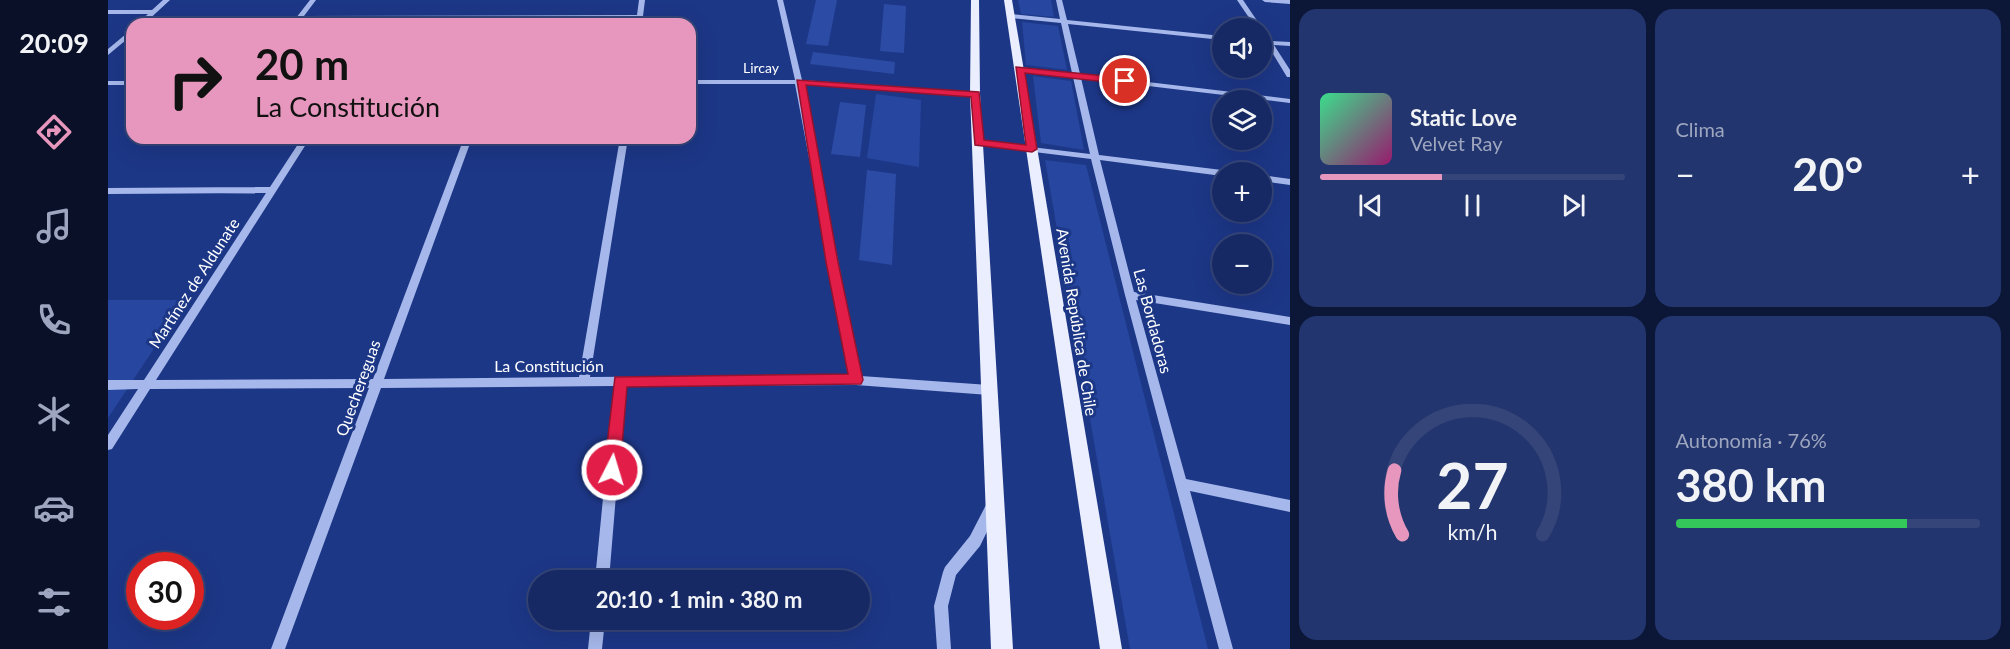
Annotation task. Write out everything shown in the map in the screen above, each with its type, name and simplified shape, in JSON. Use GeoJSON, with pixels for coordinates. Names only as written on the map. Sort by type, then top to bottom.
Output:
{"type":"FeatureCollection","features":[{"type":"Feature","properties":{"kind":"main road"},"geometry":{"type":"LineString","coordinates":[[975,0],[975,94],[1002,649]]}},
{"type":"Feature","properties":{"kind":"main road","name":"Avenida República de Chile"},"geometry":{"type":"LineString","coordinates":[[1008,0],[1111,649]]}},
{"type":"Feature","properties":{"kind":"street"},"geometry":{"type":"LineString","coordinates":[[146,18],[167,0]]}},
{"type":"Feature","properties":{"kind":"street"},"geometry":{"type":"LineString","coordinates":[[298,18],[313,0]]}},
{"type":"Feature","properties":{"kind":"street"},"geometry":{"type":"LineString","coordinates":[[639,18],[642,0]]}},
{"type":"Feature","properties":{"kind":"street"},"geometry":{"type":"LineString","coordinates":[[780,0],[800,82],[856,380]]}},
{"type":"Feature","properties":{"kind":"street","name":"Las Bordadoras"},"geometry":{"type":"LineString","coordinates":[[1059,0],[1095,157],[1130,294],[1226,649]]}},
{"type":"Feature","properties":{"kind":"street"},"geometry":{"type":"LineString","coordinates":[[1240,0],[1252,18]]}},
{"type":"Feature","properties":{"kind":"street"},"geometry":{"type":"LineString","coordinates":[[1265,0],[1290,2]]}},
{"type":"Feature","properties":{"kind":"street"},"geometry":{"type":"LineString","coordinates":[[108,12],[153,12]]}},
{"type":"Feature","properties":{"kind":"street"},"geometry":{"type":"LineString","coordinates":[[1010,16],[1212,37]]}},
{"type":"Feature","properties":{"kind":"street"},"geometry":{"type":"LineString","coordinates":[[108,52],[126,36]]}},
{"type":"Feature","properties":{"kind":"street"},"geometry":{"type":"LineString","coordinates":[[1272,43],[1290,44]]}},
{"type":"Feature","properties":{"kind":"street"},"geometry":{"type":"LineString","coordinates":[[1272,51],[1290,75]]}},
{"type":"Feature","properties":{"kind":"street"},"geometry":{"type":"LineString","coordinates":[[1020,69],[1290,101]]}},
{"type":"Feature","properties":{"kind":"street"},"geometry":{"type":"LineString","coordinates":[[108,83],[126,82]]}},
{"type":"Feature","properties":{"kind":"street","name":"Lircay"},"geometry":{"type":"LineString","coordinates":[[696,82],[800,82],[975,94]]}},
{"type":"Feature","properties":{"kind":"street"},"geometry":{"type":"LineString","coordinates":[[979,143],[1212,172]]}},
{"type":"Feature","properties":{"kind":"street","name":"Martínez de Aldunate"},"geometry":{"type":"LineString","coordinates":[[108,445],[302,144]]}},
{"type":"Feature","properties":{"kind":"street","name":"Quechereguas"},"geometry":{"type":"LineString","coordinates":[[278,649],[466,144]]}},
{"type":"Feature","properties":{"kind":"street"},"geometry":{"type":"LineString","coordinates":[[584,382],[623,144]]}},
{"type":"Feature","properties":{"kind":"street"},"geometry":{"type":"LineString","coordinates":[[1272,179],[1290,182]]}},
{"type":"Feature","properties":{"kind":"street"},"geometry":{"type":"LineString","coordinates":[[108,191],[272,190]]}},
{"type":"Feature","properties":{"kind":"street"},"geometry":{"type":"LineString","coordinates":[[1130,294],[1290,321]]}},
{"type":"Feature","properties":{"kind":"street","name":"La Constitución"},"geometry":{"type":"LineString","coordinates":[[108,386],[856,380],[989,390]]}},
{"type":"Feature","properties":{"kind":"street"},"geometry":{"type":"LineString","coordinates":[[603,570],[620,381]]}},
{"type":"Feature","properties":{"kind":"street"},"geometry":{"type":"LineString","coordinates":[[1183,484],[1290,506]]}},
{"type":"Feature","properties":{"kind":"street"},"geometry":{"type":"LineString","coordinates":[[944,649],[940,606],[950,572],[975,541],[995,501]]}},
{"type":"Feature","properties":{"kind":"street"},"geometry":{"type":"LineString","coordinates":[[595,649],[597,630]]}},
{"type":"Feature","properties":{"kind":"shaded area"},"geometry":{"type":"Polygon","coordinates":[[[1018,0],[1051,0],[1054,17],[1021,14],[1018,0]]]}},
{"type":"Feature","properties":{"kind":"shaded area"},"geometry":{"type":"Polygon","coordinates":[[[1022,22],[1058,26],[1067,70],[1026,65],[1022,22]]]}},
{"type":"Feature","properties":{"kind":"shaded area"},"geometry":{"type":"Polygon","coordinates":[[[1033,76],[1071,81],[1084,150],[1041,143],[1033,76]]]}},
{"type":"Feature","properties":{"kind":"shaded area"},"geometry":{"type":"Polygon","coordinates":[[[876,94],[921,100],[919,167],[867,158],[876,94]]]}},
{"type":"Feature","properties":{"kind":"shaded area"},"geometry":{"type":"Polygon","coordinates":[[[1045,160],[1086,165],[1208,649],[1130,649],[1045,160]]]}},
{"type":"Feature","properties":{"kind":"shaded area"},"geometry":{"type":"Polygon","coordinates":[[[108,300],[186,300],[108,418],[108,300]]]}},
{"type":"Feature","properties":{"kind":"building"},"geometry":{"type":"Polygon","coordinates":[[[816,0],[837,0],[828,46],[806,44],[816,0]]]}},
{"type":"Feature","properties":{"kind":"building"},"geometry":{"type":"Polygon","coordinates":[[[884,4],[906,6],[904,53],[880,51],[884,4]]]}},
{"type":"Feature","properties":{"kind":"building"},"geometry":{"type":"Polygon","coordinates":[[[813,52],[895,62],[894,74],[810,64],[813,52]]]}},
{"type":"Feature","properties":{"kind":"building"},"geometry":{"type":"Polygon","coordinates":[[[840,102],[866,105],[860,157],[831,154],[840,102]]]}},
{"type":"Feature","properties":{"kind":"building"},"geometry":{"type":"Polygon","coordinates":[[[867,170],[896,174],[892,265],[859,260],[867,170]]]}},
{"type":"Feature","properties":{"kind":"route"},"geometry":{"type":"LineString","coordinates":[[612,470],[620,381],[856,380],[800,82],[975,94],[979,143],[1032,149],[1020,69],[1125,81]]}}]}
